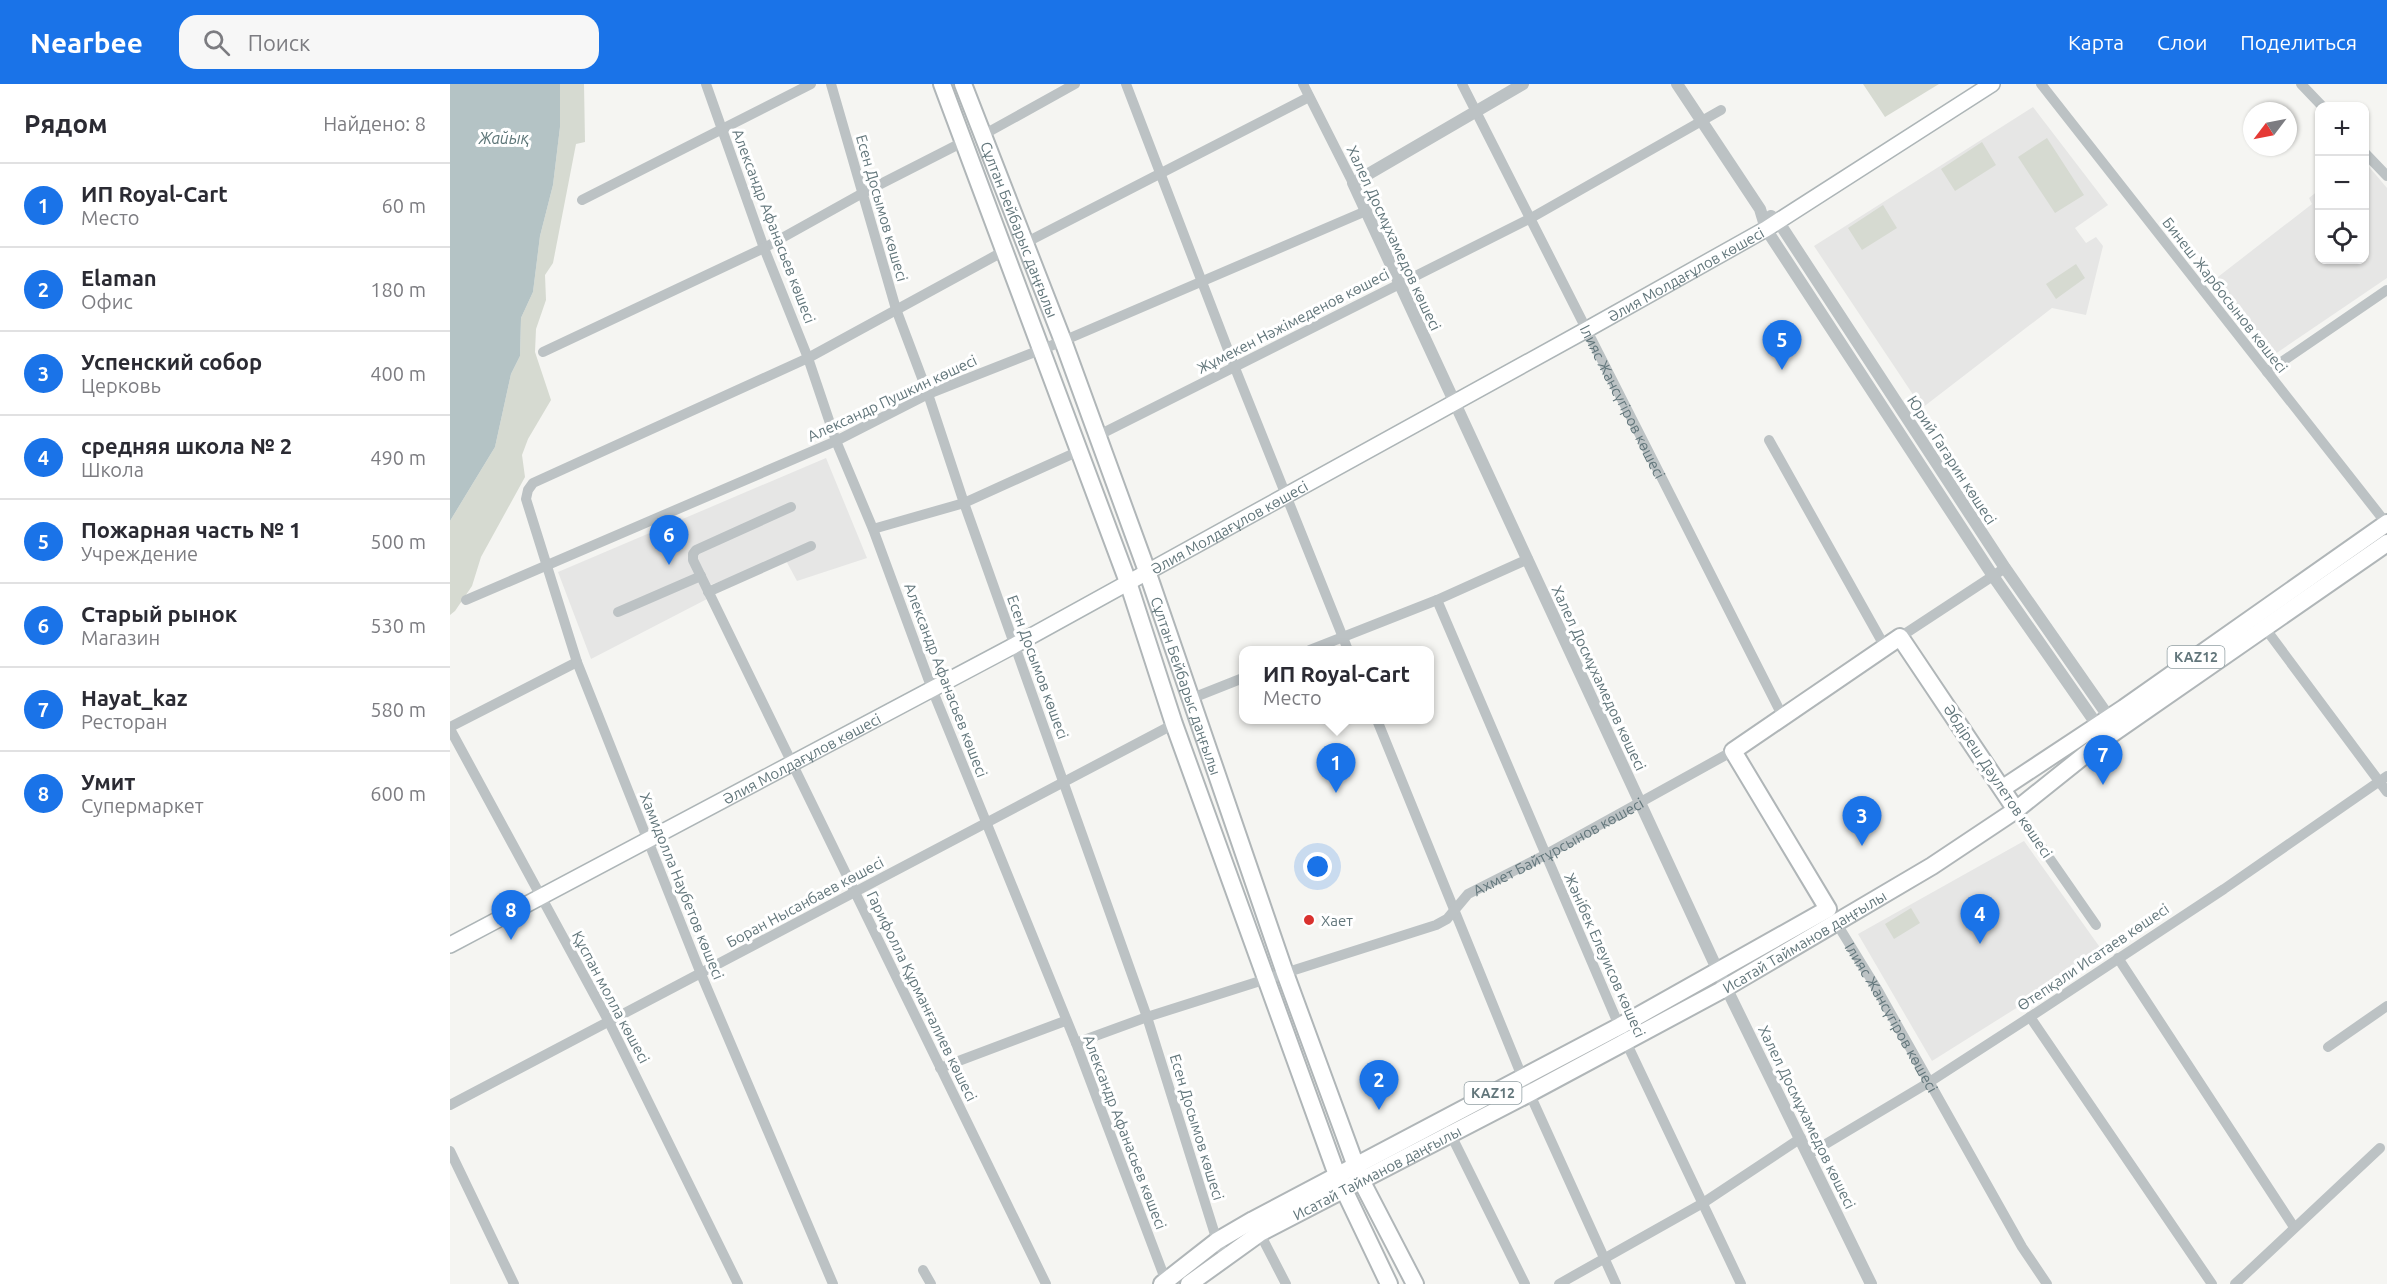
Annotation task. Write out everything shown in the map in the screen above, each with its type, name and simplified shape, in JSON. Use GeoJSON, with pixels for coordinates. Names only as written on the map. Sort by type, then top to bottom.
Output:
{"type":"FeatureCollection","features":[{"type":"Feature","properties":{"kind":"main road","name":"Сұлтан Бейбарыс даңғылы"},"geometry":{"type":"LineString","coordinates":[[942,84],[1128,582],[1174,724],[1340,1182],[1389,1284]]}},
{"type":"Feature","properties":{"kind":"main road","name":"Сұлтан Бейбарыс даңғылы"},"geometry":{"type":"LineString","coordinates":[[963,84],[1063,341],[1147,571],[1285,973],[1359,1173],[1415,1284]]}},
{"type":"Feature","properties":{"kind":"main road","name":"Әлия Молдағұлов көшесі"},"geometry":{"type":"LineString","coordinates":[[450,945],[1015,645],[1586,330],[1772,225],[1992,84]]}},
{"type":"Feature","properties":{"kind":"main road","name":"Исатай Тайманов даңғылы"},"geometry":{"type":"LineString","coordinates":[[2260,622],[2387,523]]}},
{"type":"Feature","properties":{"kind":"main road","name":"Исатай Тайманов даңғылы"},"geometry":{"type":"LineString","coordinates":[[2003,788],[2107,728],[2260,622],[2387,543]]}},
{"type":"Feature","properties":{"kind":"main road","name":"Ахмет Байтұрсынов көшесі"},"geometry":{"type":"LineString","coordinates":[[1732,751],[1900,637]]}},
{"type":"Feature","properties":{"kind":"main road","name":"Әбдіреш Дәулетов көшесі"},"geometry":{"type":"LineString","coordinates":[[1900,637],[2016,810]]}},
{"type":"Feature","properties":{"kind":"main road","name":"Исатай Тайманов даңғылы"},"geometry":{"type":"LineString","coordinates":[[1623,1034],[1718,971],[1932,866],[2016,810],[2107,728]]}},
{"type":"Feature","properties":{"kind":"main road","name":"Ілияс Жансүгіров көшесі"},"geometry":{"type":"LineString","coordinates":[[1732,751],[1832,916]]}},
{"type":"Feature","properties":{"kind":"main road"},"geometry":{"type":"LineString","coordinates":[[1219,849],[1227,842],[1240,841]]}},
{"type":"Feature","properties":{"kind":"main road","name":"Исатай Тайманов даңғылы"},"geometry":{"type":"LineString","coordinates":[[1165,1283],[1217,1241],[1256,1226],[1340,1182],[1450,1134],[1526,1086],[1623,1034],[1726,987],[1832,916]]}},
{"type":"Feature","properties":{"kind":"main road","name":"Исатай Тайманов даңғылы"},"geometry":{"type":"LineString","coordinates":[[1359,1173],[1442,1118],[1526,1086]]}},
{"type":"Feature","properties":{"kind":"main road","name":"Исатай Тайманов даңғылы"},"geometry":{"type":"LineString","coordinates":[[1189,1284],[1226,1257],[1256,1226]]}},
{"type":"Feature","properties":{"kind":"street","name":"Александр Афанасьев көшесі"},"geometry":{"type":"LineString","coordinates":[[706,84],[764,248],[808,358],[836,441],[873,529],[985,824],[1076,1043],[1165,1283]]}},
{"type":"Feature","properties":{"kind":"street"},"geometry":{"type":"LineString","coordinates":[[582,200],[811,84]]}},
{"type":"Feature","properties":{"kind":"street","name":"Есен Досымов көшесі"},"geometry":{"type":"LineString","coordinates":[[831,84],[896,309],[1147,1017],[1217,1241],[1226,1257]]}},
{"type":"Feature","properties":{"kind":"street"},"geometry":{"type":"LineString","coordinates":[[983,135],[1075,84]]}},
{"type":"Feature","properties":{"kind":"street"},"geometry":{"type":"LineString","coordinates":[[1126,84],[1235,368],[1346,646]]}},
{"type":"Feature","properties":{"kind":"street","name":"Халел Досмұхамедов көшесі"},"geometry":{"type":"LineString","coordinates":[[1303,84],[1353,183],[1718,971],[1871,1284]]}},
{"type":"Feature","properties":{"kind":"street","name":"Ілияс Жансүгіров көшесі"},"geometry":{"type":"LineString","coordinates":[[1462,84],[1783,717]]}},
{"type":"Feature","properties":{"kind":"street"},"geometry":{"type":"LineString","coordinates":[[1353,183],[1523,84]]}},
{"type":"Feature","properties":{"kind":"street","name":"Юрий Гагарин көшесі"},"geometry":{"type":"LineString","coordinates":[[1677,84],[2005,568],[2107,728]]}},
{"type":"Feature","properties":{"kind":"street","name":"Бинеш Жарбосынов көшесі"},"geometry":{"type":"LineString","coordinates":[[2041,84],[2387,523]]}},
{"type":"Feature","properties":{"kind":"street"},"geometry":{"type":"LineString","coordinates":[[2301,84],[2318,102]]}},
{"type":"Feature","properties":{"kind":"street"},"geometry":{"type":"LineString","coordinates":[[1025,243],[1309,97]]}},
{"type":"Feature","properties":{"kind":"street","name":"Жұмекен Нәжімеденов көшесі"},"geometry":{"type":"LineString","coordinates":[[1097,436],[1531,218],[1721,110]]}},
{"type":"Feature","properties":{"kind":"street"},"geometry":{"type":"LineString","coordinates":[[543,352],[764,248],[861,194],[963,142]]}},
{"type":"Feature","properties":{"kind":"street"},"geometry":{"type":"LineString","coordinates":[[2368,156],[2387,176]]}},
{"type":"Feature","properties":{"kind":"street","name":"Александр Пушкин көшесі"},"geometry":{"type":"LineString","coordinates":[[466,600],[836,441],[928,394],[1063,341],[1365,211]]}},
{"type":"Feature","properties":{"kind":"street","name":"Юрий Гагарин көшесі"},"geometry":{"type":"LineString","coordinates":[[1772,225],[1993,576],[2107,728]]}},
{"type":"Feature","properties":{"kind":"street"},"geometry":{"type":"LineString","coordinates":[[808,358],[1004,251]]}},
{"type":"Feature","properties":{"kind":"street"},"geometry":{"type":"LineString","coordinates":[[2267,372],[2387,290]]}},
{"type":"Feature","properties":{"kind":"street","name":"Хамидолла Наубетов көшесі"},"geometry":{"type":"LineString","coordinates":[[808,358],[533,483],[526,499],[577,662],[701,974],[833,1284]]}},
{"type":"Feature","properties":{"kind":"street"},"geometry":{"type":"LineString","coordinates":[[1769,440],[1885,647]]}},
{"type":"Feature","properties":{"kind":"street"},"geometry":{"type":"LineString","coordinates":[[873,529],[964,503],[1079,452]]}},
{"type":"Feature","properties":{"kind":"street","name":"Гарифолла Құрманғалиев көшесі"},"geometry":{"type":"LineString","coordinates":[[790,507],[696,550],[693,560],[1046,1284]]}},
{"type":"Feature","properties":{"kind":"street"},"geometry":{"type":"LineString","coordinates":[[708,592],[811,546]]}},
{"type":"Feature","properties":{"kind":"street"},"geometry":{"type":"LineString","coordinates":[[1322,646],[1437,600],[1528,559]]}},
{"type":"Feature","properties":{"kind":"street","name":"Ахмет Байтұрсынов көшесі"},"geometry":{"type":"LineString","coordinates":[[1900,637],[2005,568]]}},
{"type":"Feature","properties":{"kind":"street"},"geometry":{"type":"LineString","coordinates":[[618,612],[701,576]]}},
{"type":"Feature","properties":{"kind":"street","name":"Жәнібек Елеуисов көшесі"},"geometry":{"type":"LineString","coordinates":[[1437,600],[1623,1034],[1741,1284]]}},
{"type":"Feature","properties":{"kind":"street"},"geometry":{"type":"LineString","coordinates":[[2260,622],[2383,778],[2387,792]]}},
{"type":"Feature","properties":{"kind":"street"},"geometry":{"type":"LineString","coordinates":[[450,728],[577,662]]}},
{"type":"Feature","properties":{"kind":"street"},"geometry":{"type":"LineString","coordinates":[[1190,699],[1239,680]]}},
{"type":"Feature","properties":{"kind":"street","name":"Боран Нысанбаев көшесі"},"geometry":{"type":"LineString","coordinates":[[450,1105],[1174,724]]}},
{"type":"Feature","properties":{"kind":"street"},"geometry":{"type":"LineString","coordinates":[[1379,724],[1526,1086],[1616,1284]]}},
{"type":"Feature","properties":{"kind":"street","name":"Құспан молла көшесі"},"geometry":{"type":"LineString","coordinates":[[450,728],[608,1020],[738,1284]]}},
{"type":"Feature","properties":{"kind":"street","name":"Ахмет Байтұрсынов көшесі"},"geometry":{"type":"LineString","coordinates":[[1076,1043],[1147,1017],[1436,925],[1447,919],[1468,894],[1641,803],[1732,751]]}},
{"type":"Feature","properties":{"kind":"street","name":"Өтепқали Исатаев көшесі"},"geometry":{"type":"LineString","coordinates":[[1809,1154],[1928,1083],[2030,1017],[2224,889],[2383,778]]}},
{"type":"Feature","properties":{"kind":"street","name":"Әбдіреш Дәулетов көшесі"},"geometry":{"type":"LineString","coordinates":[[2016,810],[2096,925]]}},
{"type":"Feature","properties":{"kind":"street","name":"Ілияс Жансүгіров көшесі"},"geometry":{"type":"LineString","coordinates":[[1832,916],[1877,989],[2022,1247],[2047,1284]]}},
{"type":"Feature","properties":{"kind":"street"},"geometry":{"type":"LineString","coordinates":[[2118,958],[2294,1227]]}},
{"type":"Feature","properties":{"kind":"street"},"geometry":{"type":"LineString","coordinates":[[2328,1047],[2387,1006]]}},
{"type":"Feature","properties":{"kind":"street"},"geometry":{"type":"LineString","coordinates":[[2030,1017],[2212,1284]]}},
{"type":"Feature","properties":{"kind":"street"},"geometry":{"type":"LineString","coordinates":[[940,1068],[1065,1021]]}},
{"type":"Feature","properties":{"kind":"street"},"geometry":{"type":"LineString","coordinates":[[1442,1118],[1525,1284]]}},
{"type":"Feature","properties":{"kind":"street"},"geometry":{"type":"LineString","coordinates":[[1559,1284],[1703,1203],[1801,1138]]}},
{"type":"Feature","properties":{"kind":"street"},"geometry":{"type":"LineString","coordinates":[[2235,1284],[2380,1148]]}},
{"type":"Feature","properties":{"kind":"street"},"geometry":{"type":"LineString","coordinates":[[450,1150],[514,1284]]}},
{"type":"Feature","properties":{"kind":"street"},"geometry":{"type":"LineString","coordinates":[[1256,1226],[1286,1284]]}},
{"type":"Feature","properties":{"kind":"street"},"geometry":{"type":"LineString","coordinates":[[923,1270],[931,1284]]}},
{"type":"Feature","properties":{"kind":"shaded area"},"geometry":{"type":"Polygon","coordinates":[[[560,84],[584,84],[585,142],[576,144],[553,263],[545,275],[546,300],[536,329],[535,352],[551,400],[528,439],[522,455],[525,477],[481,557],[472,586],[450,615],[450,521],[495,447],[511,374],[520,356],[521,318],[533,292],[540,236],[553,185],[560,127],[560,84]]]}},
{"type":"Feature","properties":{"kind":"shaded area"},"geometry":{"type":"Polygon","coordinates":[[[1863,84],[1939,84],[1885,117],[1863,84]]]}},
{"type":"Feature","properties":{"kind":"shaded area"},"geometry":{"type":"Polygon","coordinates":[[[2033,107],[2108,205],[2075,228],[2086,243],[2096,237],[2103,246],[2086,315],[2052,308],[1922,408],[1814,246],[2033,107]]]}},
{"type":"Feature","properties":{"kind":"shaded area"},"geometry":{"type":"Polygon","coordinates":[[[2047,138],[2084,195],[2055,213],[2018,157],[2047,138]]]}},
{"type":"Feature","properties":{"kind":"shaded area"},"geometry":{"type":"Polygon","coordinates":[[[1982,142],[1996,165],[1955,191],[1941,169],[1982,142]]]}},
{"type":"Feature","properties":{"kind":"shaded area"},"geometry":{"type":"Polygon","coordinates":[[[2369,167],[2387,188],[2387,278],[2272,356],[2214,280],[2312,204],[2309,198],[2315,193],[2315,264],[2369,264],[2369,167]]]}},
{"type":"Feature","properties":{"kind":"shaded area"},"geometry":{"type":"Polygon","coordinates":[[[1883,205],[1897,228],[1862,250],[1848,228],[1883,205]]]}},
{"type":"Feature","properties":{"kind":"shaded area"},"geometry":{"type":"Polygon","coordinates":[[[2076,264],[2085,278],[2056,299],[2046,284],[2076,264]]]}},
{"type":"Feature","properties":{"kind":"shaded area"},"geometry":{"type":"Polygon","coordinates":[[[826,458],[867,558],[797,581],[784,557],[705,587],[707,599],[591,659],[558,572],[826,458]]]}},
{"type":"Feature","properties":{"kind":"shaded area"},"geometry":{"type":"Polygon","coordinates":[[[2024,841],[2104,953],[1932,1061],[1858,934],[2024,841]]]}},
{"type":"Feature","properties":{"kind":"shaded area"},"geometry":{"type":"Polygon","coordinates":[[[1911,908],[1920,923],[1894,939],[1885,924],[1911,908]]]}},
{"type":"Feature","properties":{"kind":"water","name":"Жайық"},"geometry":{"type":"Polygon","coordinates":[[[450,84],[560,84],[560,127],[553,185],[540,236],[533,292],[521,318],[520,356],[511,374],[495,447],[450,521],[450,84]]]}},
{"type":"Feature","properties":{"kind":"place","name":"Пожарная часть № 1"},"geometry":{"type":"Point","coordinates":[1782,370]}},
{"type":"Feature","properties":{"kind":"place","name":"Старый рынок"},"geometry":{"type":"Point","coordinates":[669,565]}},
{"type":"Feature","properties":{"kind":"place","name":"Hayat_kaz"},"geometry":{"type":"Point","coordinates":[2103,785]}},
{"type":"Feature","properties":{"kind":"place","name":"ИП Royal-Cart"},"geometry":{"type":"Point","coordinates":[1336,793]}},
{"type":"Feature","properties":{"kind":"place","name":"Успенский собор"},"geometry":{"type":"Point","coordinates":[1862,846]}},
{"type":"Feature","properties":{"kind":"place","name":"Хает"},"geometry":{"type":"Point","coordinates":[1309,920]}},
{"type":"Feature","properties":{"kind":"place","name":"Умит"},"geometry":{"type":"Point","coordinates":[511,940]}},
{"type":"Feature","properties":{"kind":"place","name":"cредняя школа № 2"},"geometry":{"type":"Point","coordinates":[1980,944]}},
{"type":"Feature","properties":{"kind":"place","name":"Elaman"},"geometry":{"type":"Point","coordinates":[1379,1110]}}]}
